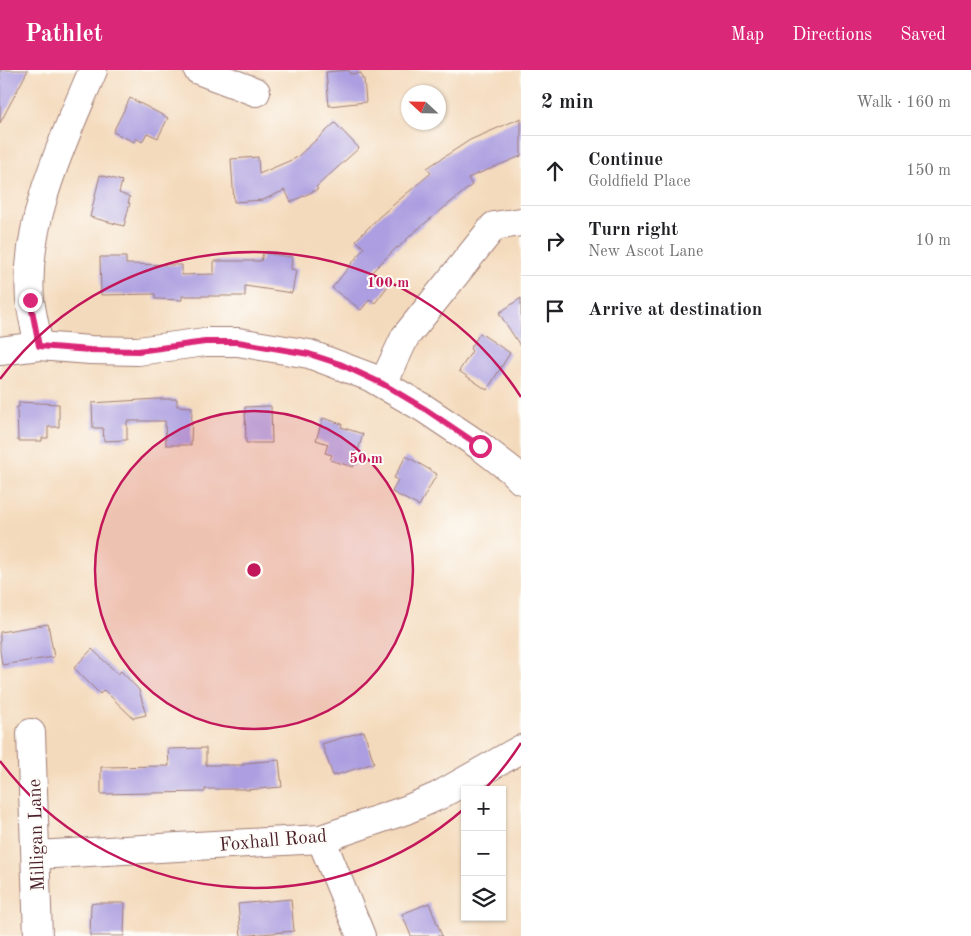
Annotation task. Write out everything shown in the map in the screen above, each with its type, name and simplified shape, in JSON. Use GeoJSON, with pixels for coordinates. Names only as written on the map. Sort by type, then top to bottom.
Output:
{"type":"FeatureCollection","features":[{"type":"Feature","properties":{"kind":"street"},"geometry":{"type":"LineString","coordinates":[[39,346],[30,300],[31,259],[39,212],[53,169],[93,70]]}},
{"type":"Feature","properties":{"kind":"street"},"geometry":{"type":"LineString","coordinates":[[198,70],[256,92]]}},
{"type":"Feature","properties":{"kind":"street"},"geometry":{"type":"LineString","coordinates":[[383,384],[404,337],[494,226],[521,222]]}},
{"type":"Feature","properties":{"kind":"street"},"geometry":{"type":"LineString","coordinates":[[0,351],[39,346],[138,351],[205,342],[238,342],[309,354],[340,364],[383,384],[446,422],[511,470],[521,480]]}},
{"type":"Feature","properties":{"kind":"street","name":"Milligan Lane"},"geometry":{"type":"LineString","coordinates":[[31,733],[38,936]]}},
{"type":"Feature","properties":{"kind":"street","name":"Foxhall Road"},"geometry":{"type":"LineString","coordinates":[[36,854],[321,839],[406,810],[438,796],[521,750]]}},
{"type":"Feature","properties":{"kind":"street"},"geometry":{"type":"LineString","coordinates":[[321,839],[361,936]]}},
{"type":"Feature","properties":{"kind":"building"},"geometry":{"type":"Polygon","coordinates":[[[0,70],[28,70],[0,123],[0,70]]]}},
{"type":"Feature","properties":{"kind":"building"},"geometry":{"type":"Polygon","coordinates":[[[349,70],[350,74],[361,73],[362,79],[364,79],[366,102],[329,106],[326,72],[349,70]]]}},
{"type":"Feature","properties":{"kind":"building"},"geometry":{"type":"Polygon","coordinates":[[[130,98],[168,118],[158,138],[147,133],[142,142],[136,138],[134,142],[113,132],[130,98]]]}},
{"type":"Feature","properties":{"kind":"building"},"geometry":{"type":"Polygon","coordinates":[[[521,118],[521,156],[468,178],[472,185],[413,233],[371,273],[388,286],[375,303],[370,299],[361,310],[332,288],[364,248],[356,240],[379,217],[431,173],[427,168],[470,140],[521,118]]]}},
{"type":"Feature","properties":{"kind":"building"},"geometry":{"type":"Polygon","coordinates":[[[335,123],[359,148],[316,187],[318,189],[291,202],[285,190],[263,200],[234,202],[231,159],[258,157],[259,174],[296,158],[335,123]]]}},
{"type":"Feature","properties":{"kind":"building"},"geometry":{"type":"Polygon","coordinates":[[[100,175],[122,181],[119,193],[130,197],[124,226],[90,217],[100,175]]]}},
{"type":"Feature","properties":{"kind":"building"},"geometry":{"type":"Polygon","coordinates":[[[263,253],[292,257],[291,269],[296,270],[292,293],[245,286],[245,296],[182,296],[182,300],[155,299],[155,294],[101,295],[100,257],[126,257],[126,264],[182,265],[182,275],[214,274],[214,261],[261,261],[263,253]]]}},
{"type":"Feature","properties":{"kind":"building"},"geometry":{"type":"Polygon","coordinates":[[[521,298],[521,347],[499,313],[521,298]]]}},
{"type":"Feature","properties":{"kind":"building"},"geometry":{"type":"Polygon","coordinates":[[[480,333],[510,353],[487,390],[459,371],[472,351],[470,349],[480,333]]]}},
{"type":"Feature","properties":{"kind":"building"},"geometry":{"type":"Polygon","coordinates":[[[177,399],[177,406],[192,407],[191,445],[166,445],[165,421],[127,421],[127,440],[104,441],[103,428],[93,428],[92,403],[177,399]]]}},
{"type":"Feature","properties":{"kind":"building"},"geometry":{"type":"Polygon","coordinates":[[[19,402],[59,404],[59,427],[48,427],[48,438],[42,438],[42,441],[18,441],[17,407],[19,407],[19,402]]]}},
{"type":"Feature","properties":{"kind":"building"},"geometry":{"type":"Polygon","coordinates":[[[271,406],[272,443],[246,443],[245,407],[271,406]]]}},
{"type":"Feature","properties":{"kind":"building"},"geometry":{"type":"Polygon","coordinates":[[[323,418],[342,424],[341,427],[363,434],[353,467],[330,460],[332,455],[325,453],[328,444],[316,440],[323,418]]]}},
{"type":"Feature","properties":{"kind":"building"},"geometry":{"type":"Polygon","coordinates":[[[406,456],[437,474],[419,506],[392,492],[398,480],[394,478],[406,456]]]}},
{"type":"Feature","properties":{"kind":"building"},"geometry":{"type":"Polygon","coordinates":[[[48,624],[54,657],[2,665],[0,632],[48,624]]]}},
{"type":"Feature","properties":{"kind":"building"},"geometry":{"type":"Polygon","coordinates":[[[92,649],[118,674],[121,671],[139,690],[146,715],[133,718],[104,690],[100,694],[74,668],[92,649]]]}},
{"type":"Feature","properties":{"kind":"building"},"geometry":{"type":"Polygon","coordinates":[[[364,731],[374,763],[333,776],[322,744],[364,731]]]}},
{"type":"Feature","properties":{"kind":"building"},"geometry":{"type":"Polygon","coordinates":[[[206,748],[206,765],[244,765],[244,763],[279,760],[282,787],[246,790],[205,789],[205,792],[101,794],[101,767],[169,766],[168,749],[206,748]]]}},
{"type":"Feature","properties":{"kind":"building"},"geometry":{"type":"Polygon","coordinates":[[[291,899],[294,931],[241,936],[238,904],[291,899]]]}},
{"type":"Feature","properties":{"kind":"building"},"geometry":{"type":"Polygon","coordinates":[[[125,903],[124,936],[90,936],[91,904],[125,903]]]}},
{"type":"Feature","properties":{"kind":"building"},"geometry":{"type":"Polygon","coordinates":[[[429,903],[442,936],[411,936],[402,914],[429,903]]]}},
{"type":"Feature","properties":{"kind":"route"},"geometry":{"type":"LineString","coordinates":[[30,300],[39,346],[138,351],[205,342],[238,342],[309,354],[340,364],[370,377],[446,422],[480,446]]}}]}
